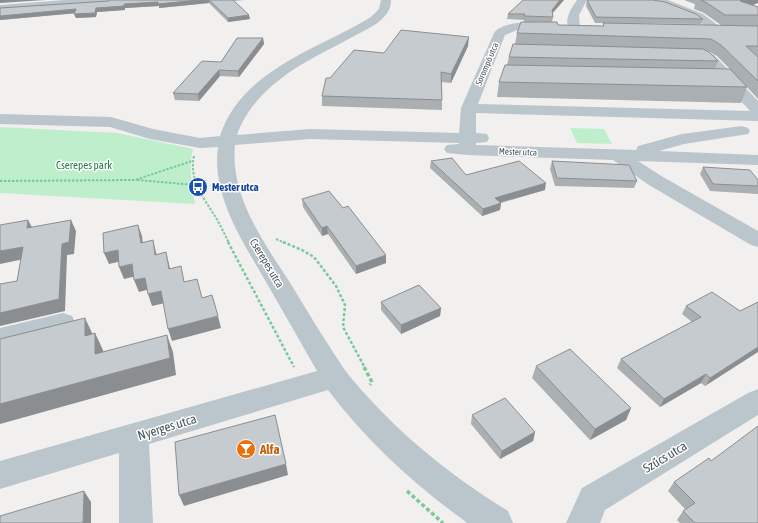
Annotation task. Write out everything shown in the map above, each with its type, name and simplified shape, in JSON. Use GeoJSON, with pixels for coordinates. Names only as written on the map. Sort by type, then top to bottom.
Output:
{"type":"FeatureCollection","features":[{"type":"Feature","properties":{"kind":"street"},"geometry":{"type":"LineString","coordinates":[[0,8],[110,0]]}},
{"type":"Feature","properties":{"kind":"street","name":"Cserepes utca"},"geometry":{"type":"LineString","coordinates":[[386,0],[386,5],[382,12],[375,19],[303,58],[269,81],[244,106],[237,117],[227,140],[225,157],[228,178],[235,202],[247,230],[334,378],[350,399],[422,471],[452,494],[496,523]]}},
{"type":"Feature","properties":{"kind":"street"},"geometry":{"type":"LineString","coordinates":[[574,28],[573,16],[582,0]]}},
{"type":"Feature","properties":{"kind":"street"},"geometry":{"type":"LineString","coordinates":[[658,0],[699,16],[718,30]]}},
{"type":"Feature","properties":{"kind":"street","name":"Sorompó utca"},"geometry":{"type":"LineString","coordinates":[[468,144],[466,127],[469,108],[500,33],[506,29],[521,27],[589,28]]}},
{"type":"Feature","properties":{"kind":"street"},"geometry":{"type":"LineString","coordinates":[[697,30],[734,31]]}},
{"type":"Feature","properties":{"kind":"street"},"geometry":{"type":"LineString","coordinates":[[493,50],[507,51]]}},
{"type":"Feature","properties":{"kind":"street"},"geometry":{"type":"LineString","coordinates":[[674,54],[698,55],[709,58],[758,110]]}},
{"type":"Feature","properties":{"kind":"street"},"geometry":{"type":"LineString","coordinates":[[483,74],[498,74]]}},
{"type":"Feature","properties":{"kind":"street"},"geometry":{"type":"LineString","coordinates":[[714,79],[730,79]]}},
{"type":"Feature","properties":{"kind":"street"},"geometry":{"type":"LineString","coordinates":[[469,108],[758,116]]}},
{"type":"Feature","properties":{"kind":"street","name":"Mester utca"},"geometry":{"type":"LineString","coordinates":[[0,119],[111,122],[150,134],[200,143],[318,134],[617,156],[758,160]]}},
{"type":"Feature","properties":{"kind":"street","name":"Mester utca"},"geometry":{"type":"LineString","coordinates":[[617,156],[660,147],[682,139],[742,131]]}},
{"type":"Feature","properties":{"kind":"street"},"geometry":{"type":"LineString","coordinates":[[284,148],[468,144],[530,140]]}},
{"type":"Feature","properties":{"kind":"street"},"geometry":{"type":"LineString","coordinates":[[617,156],[656,181],[758,240]]}},
{"type":"Feature","properties":{"kind":"street"},"geometry":{"type":"LineString","coordinates":[[0,338],[63,322]]}},
{"type":"Feature","properties":{"kind":"street","name":"Nyerges utca"},"geometry":{"type":"LineString","coordinates":[[0,475],[334,378]]}},
{"type":"Feature","properties":{"kind":"street","name":"Szűcs utca"},"geometry":{"type":"LineString","coordinates":[[583,523],[593,499],[758,402]]}},
{"type":"Feature","properties":{"kind":"street"},"geometry":{"type":"LineString","coordinates":[[134,437],[136,523]]}},
{"type":"Feature","properties":{"kind":"path"},"geometry":{"type":"LineString","coordinates":[[200,143],[192,161],[195,184],[203,201],[214,213],[304,386]]}},
{"type":"Feature","properties":{"kind":"path"},"geometry":{"type":"LineString","coordinates":[[135,180],[192,161]]}},
{"type":"Feature","properties":{"kind":"path"},"geometry":{"type":"LineString","coordinates":[[0,181],[135,180],[195,184]]}},
{"type":"Feature","properties":{"kind":"path"},"geometry":{"type":"LineString","coordinates":[[272,237],[311,254],[330,278],[346,306],[342,321],[343,327],[372,382]]}},
{"type":"Feature","properties":{"kind":"green space","name":"Cserepes park"},"geometry":{"type":"Polygon","coordinates":[[[0,127],[117,133],[193,149],[191,170],[195,204],[0,193],[0,127]]]}},
{"type":"Feature","properties":{"kind":"green space"},"geometry":{"type":"Polygon","coordinates":[[[570,128],[604,129],[612,144],[577,143],[570,128]]]}},
{"type":"Feature","properties":{"kind":"building"},"geometry":{"type":"Polygon","coordinates":[[[110,0],[199,0],[158,4],[158,2],[124,4],[124,6],[96,8],[95,13],[74,14],[76,9],[0,16],[0,8],[110,0]]]}},
{"type":"Feature","properties":{"kind":"building"},"geometry":{"type":"Polygon","coordinates":[[[209,0],[233,0],[249,15],[228,18],[209,0]]]}},
{"type":"Feature","properties":{"kind":"building"},"geometry":{"type":"Polygon","coordinates":[[[523,0],[560,0],[552,10],[553,17],[508,14],[523,0]]]}},
{"type":"Feature","properties":{"kind":"building"},"geometry":{"type":"Polygon","coordinates":[[[587,0],[653,0],[665,2],[696,14],[703,19],[596,17],[587,0]]]}},
{"type":"Feature","properties":{"kind":"building"},"geometry":{"type":"Polygon","coordinates":[[[701,0],[742,0],[740,1],[758,7],[758,15],[725,15],[701,0]]]}},
{"type":"Feature","properties":{"kind":"building"},"geometry":{"type":"Polygon","coordinates":[[[521,22],[557,22],[558,25],[604,26],[603,23],[758,26],[758,46],[746,46],[758,57],[758,81],[721,45],[711,39],[517,33],[521,22]]]}},
{"type":"Feature","properties":{"kind":"building"},"geometry":{"type":"Polygon","coordinates":[[[401,30],[469,37],[451,74],[441,72],[442,100],[322,96],[326,78],[330,78],[354,50],[384,53],[401,30]]]}},
{"type":"Feature","properties":{"kind":"building"},"geometry":{"type":"Polygon","coordinates":[[[237,38],[263,38],[238,71],[219,70],[198,94],[173,93],[202,61],[221,62],[237,38]]]}},
{"type":"Feature","properties":{"kind":"building"},"geometry":{"type":"Polygon","coordinates":[[[513,44],[703,49],[709,52],[718,61],[509,57],[513,44]]]}},
{"type":"Feature","properties":{"kind":"building"},"geometry":{"type":"Polygon","coordinates":[[[505,65],[730,69],[747,87],[499,82],[505,65]]]}},
{"type":"Feature","properties":{"kind":"building"},"geometry":{"type":"Polygon","coordinates":[[[452,158],[466,175],[519,161],[546,183],[495,198],[501,203],[483,209],[431,161],[452,158]]]}},
{"type":"Feature","properties":{"kind":"building"},"geometry":{"type":"Polygon","coordinates":[[[552,161],[629,165],[637,181],[557,178],[552,161]]]}},
{"type":"Feature","properties":{"kind":"building"},"geometry":{"type":"Polygon","coordinates":[[[703,167],[750,170],[758,180],[758,186],[713,184],[703,167]]]}},
{"type":"Feature","properties":{"kind":"building"},"geometry":{"type":"Polygon","coordinates":[[[329,191],[343,208],[348,206],[386,255],[356,266],[327,226],[322,228],[302,199],[329,191]]]}},
{"type":"Feature","properties":{"kind":"building"},"geometry":{"type":"Polygon","coordinates":[[[28,220],[27,228],[71,220],[69,242],[62,244],[59,299],[0,313],[0,284],[17,281],[23,247],[0,251],[0,225],[28,220]]]}},
{"type":"Feature","properties":{"kind":"building"},"geometry":{"type":"Polygon","coordinates":[[[138,225],[141,243],[153,240],[155,255],[166,252],[169,269],[181,266],[184,282],[197,279],[202,298],[212,295],[218,316],[168,329],[161,291],[148,294],[145,278],[134,280],[132,264],[119,267],[118,250],[104,253],[103,233],[138,225]]]}},
{"type":"Feature","properties":{"kind":"building"},"geometry":{"type":"Polygon","coordinates":[[[419,285],[441,308],[401,325],[381,302],[419,285]]]}},
{"type":"Feature","properties":{"kind":"building"},"geometry":{"type":"Polygon","coordinates":[[[712,292],[740,311],[758,302],[758,347],[710,378],[706,374],[664,399],[621,359],[701,317],[686,306],[712,292]]]}},
{"type":"Feature","properties":{"kind":"building"},"geometry":{"type":"Polygon","coordinates":[[[85,318],[85,336],[95,333],[95,354],[167,335],[170,358],[0,404],[0,339],[85,318]]]}},
{"type":"Feature","properties":{"kind":"building"},"geometry":{"type":"Polygon","coordinates":[[[570,349],[631,408],[595,429],[536,366],[570,349]]]}},
{"type":"Feature","properties":{"kind":"building"},"geometry":{"type":"Polygon","coordinates":[[[505,398],[535,432],[502,451],[472,415],[505,398]]]}},
{"type":"Feature","properties":{"kind":"building"},"geometry":{"type":"Polygon","coordinates":[[[275,415],[286,464],[179,495],[175,442],[275,415]]]}},
{"type":"Feature","properties":{"kind":"building"},"geometry":{"type":"Polygon","coordinates":[[[758,426],[758,523],[695,523],[683,511],[695,503],[674,482],[709,458],[711,461],[758,426]]]}},
{"type":"Feature","properties":{"kind":"building"},"geometry":{"type":"Polygon","coordinates":[[[84,491],[83,523],[0,523],[0,516],[84,491]]]}},
{"type":"Feature","properties":{"kind":"place","name":"Mester utca"},"geometry":{"type":"Point","coordinates":[198,187]}},
{"type":"Feature","properties":{"kind":"place","name":"Alfa"},"geometry":{"type":"Point","coordinates":[246,449]}}]}
